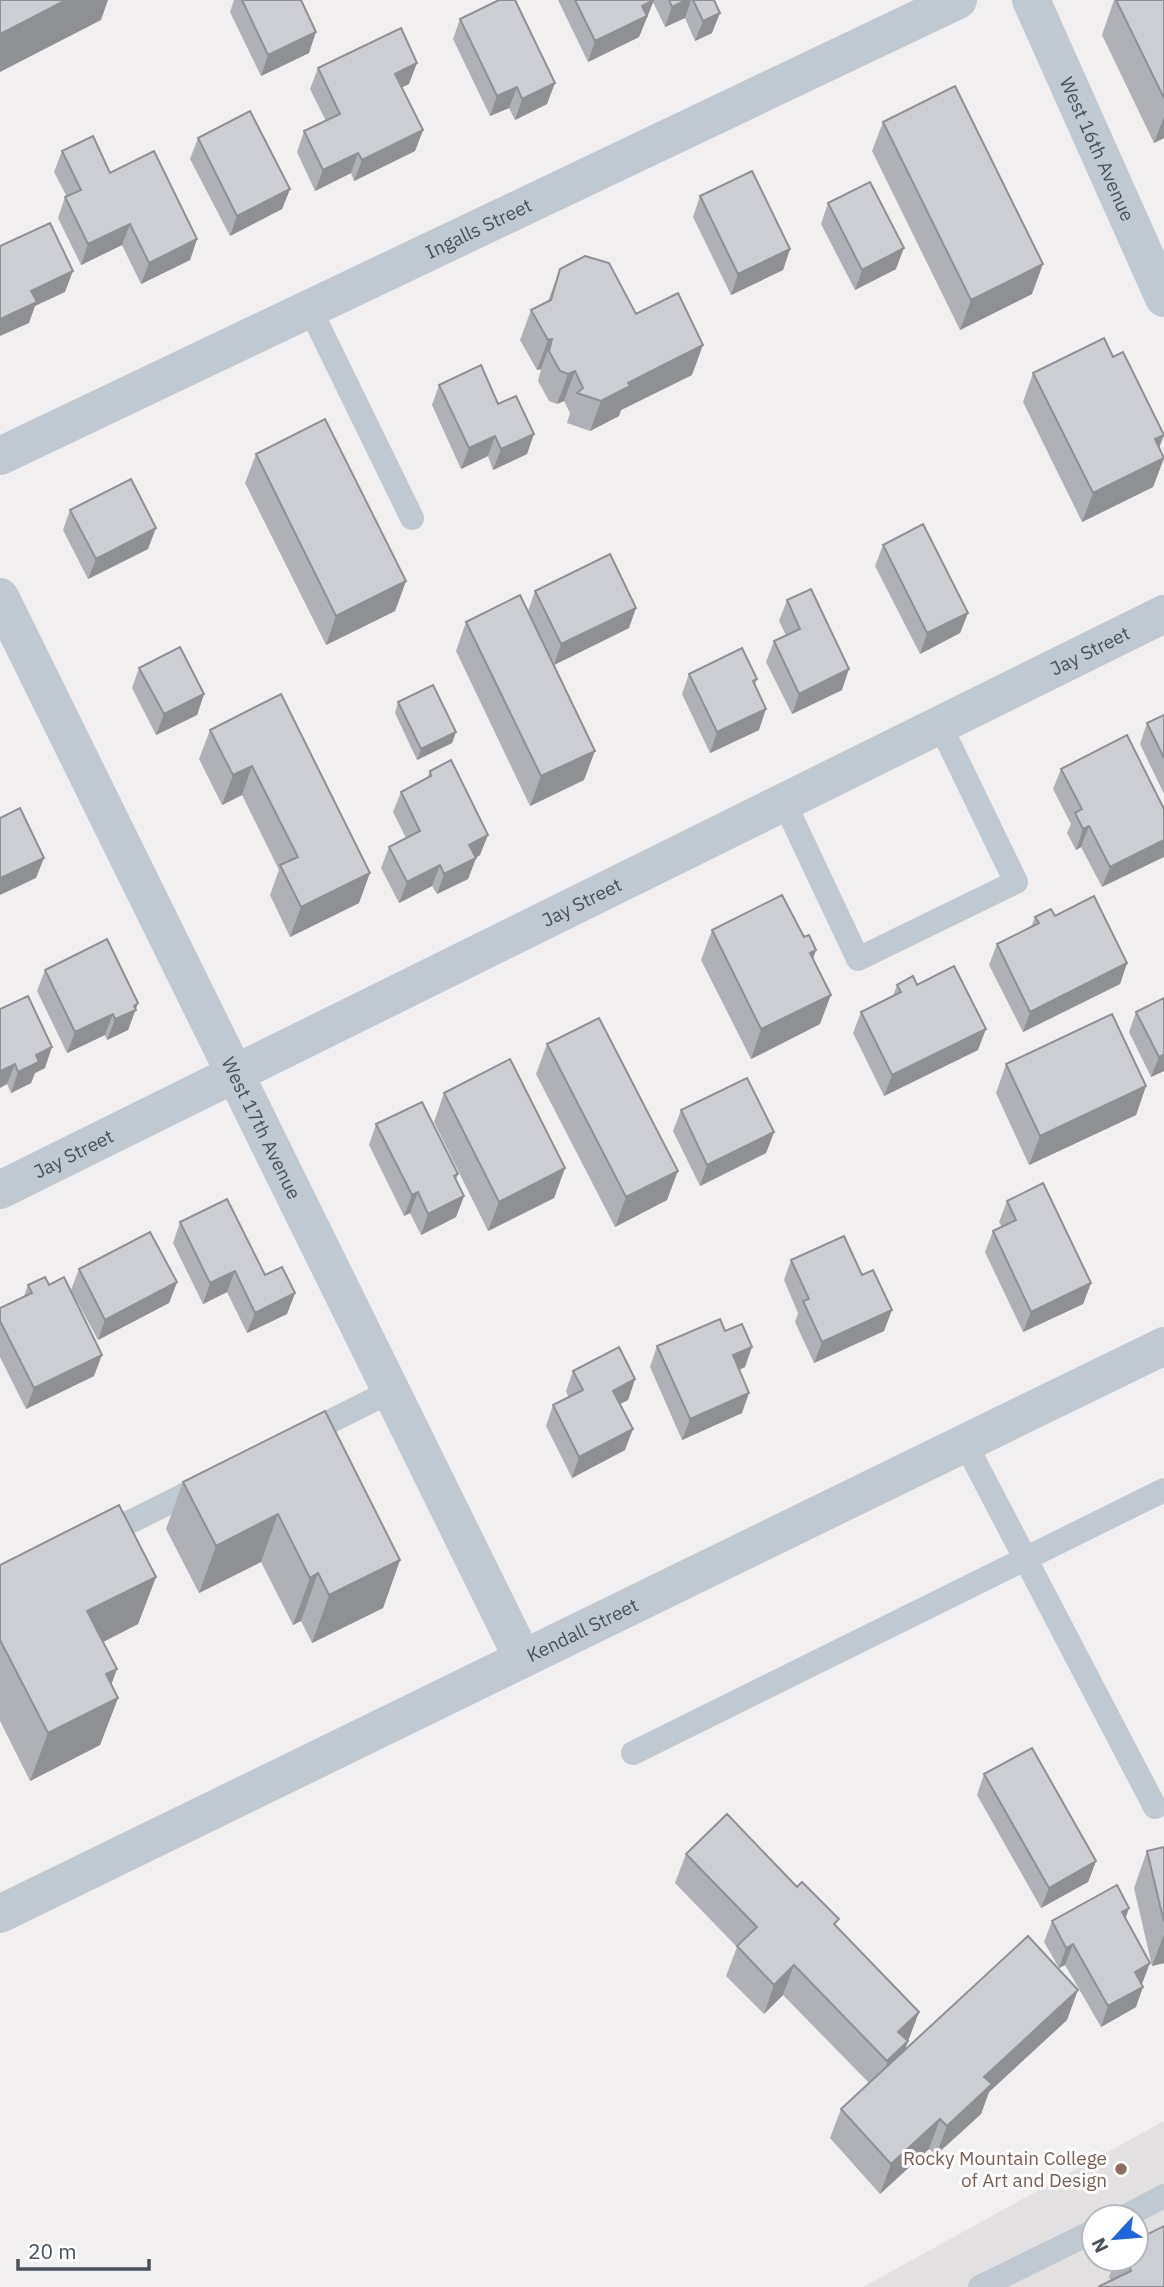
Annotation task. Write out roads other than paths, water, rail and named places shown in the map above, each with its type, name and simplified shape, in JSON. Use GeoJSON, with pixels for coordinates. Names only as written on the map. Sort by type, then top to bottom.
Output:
{"type":"FeatureCollection","features":[{"type":"Feature","properties":{"kind":"street","name":"Ingalls Street"},"geometry":{"type":"LineString","coordinates":[[0,456],[958,0]]}},
{"type":"Feature","properties":{"kind":"street","name":"West 16th Avenue"},"geometry":{"type":"LineString","coordinates":[[1031,0],[1164,298]]}},
{"type":"Feature","properties":{"kind":"street","name":"West 17th Avenue"},"geometry":{"type":"LineString","coordinates":[[0,597],[523,1659]]}},
{"type":"Feature","properties":{"kind":"street","name":"Jay Street"},"geometry":{"type":"LineString","coordinates":[[0,1190],[1164,614]]}},
{"type":"Feature","properties":{"kind":"street","name":"Kendall Street"},"geometry":{"type":"LineString","coordinates":[[0,1914],[1164,1346]]}},
{"type":"Feature","properties":{"kind":"lane"},"geometry":{"type":"LineString","coordinates":[[310,309],[412,518]]}},
{"type":"Feature","properties":{"kind":"lane"},"geometry":{"type":"LineString","coordinates":[[784,802],[858,959],[1016,882],[940,725]]}},
{"type":"Feature","properties":{"kind":"lane"},"geometry":{"type":"LineString","coordinates":[[281,1446],[391,1391]]}},
{"type":"Feature","properties":{"kind":"lane"},"geometry":{"type":"LineString","coordinates":[[965,1443],[1155,1807]]}},
{"type":"Feature","properties":{"kind":"lane"},"geometry":{"type":"LineString","coordinates":[[73,1550],[232,1471]]}},
{"type":"Feature","properties":{"kind":"lane"},"geometry":{"type":"LineString","coordinates":[[633,1753],[1164,1490]]}},
{"type":"Feature","properties":{"kind":"lane"},"geometry":{"type":"LineString","coordinates":[[980,2287],[1080,2238]]}},
{"type":"Feature","properties":{"kind":"place","name":"Rocky Mountain College of Art and Design"},"geometry":{"type":"Point","coordinates":[1121,2169]}}]}
